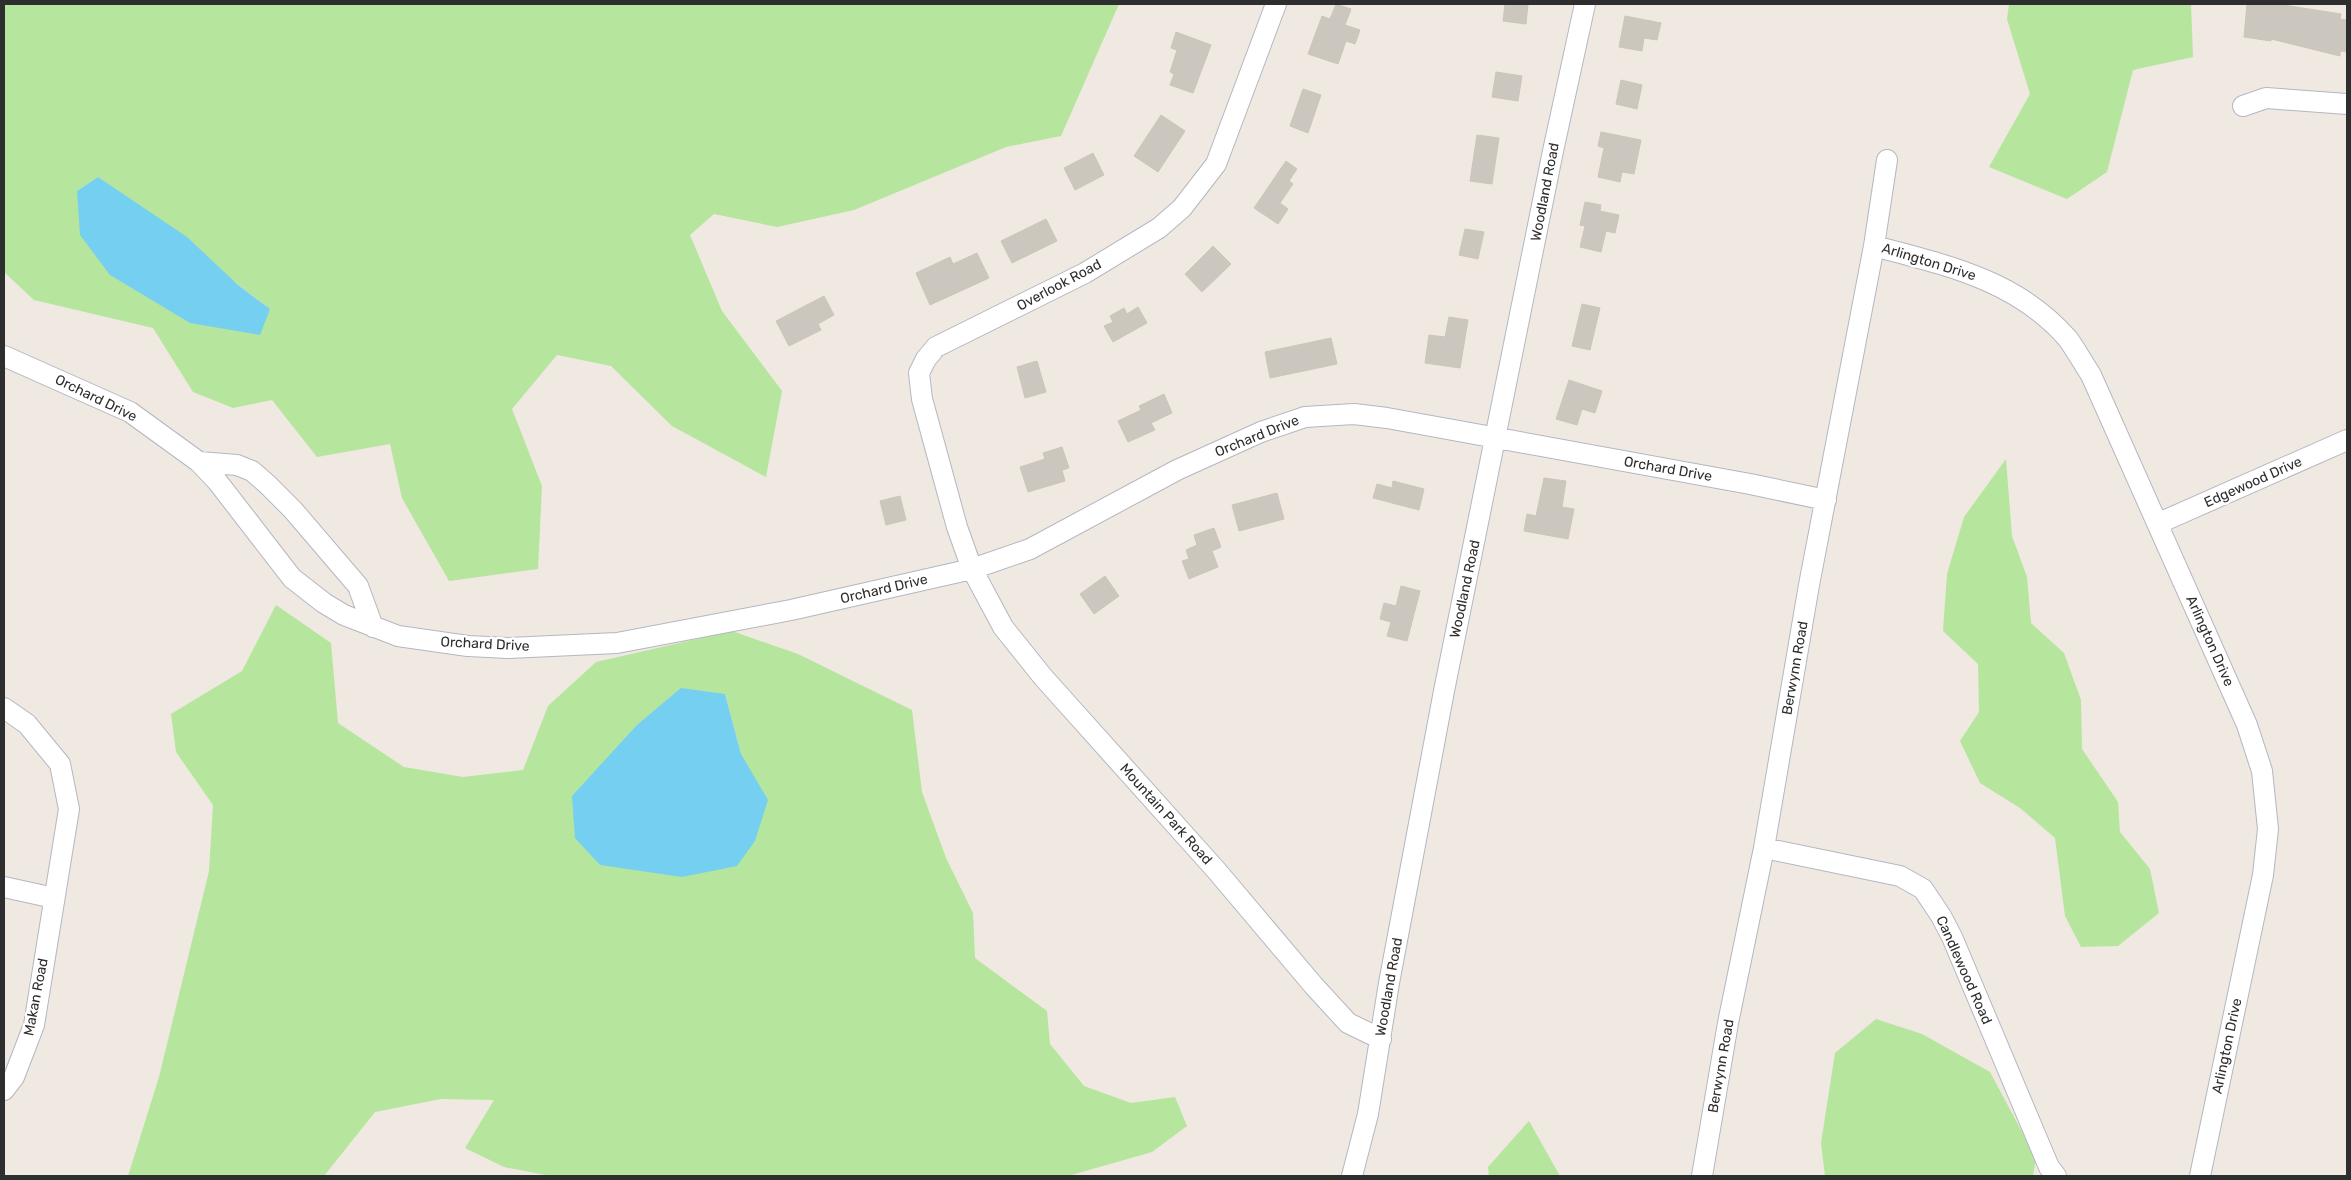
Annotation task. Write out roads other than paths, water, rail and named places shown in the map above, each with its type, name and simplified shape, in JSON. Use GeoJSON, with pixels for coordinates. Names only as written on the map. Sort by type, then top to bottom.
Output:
{"type":"FeatureCollection","features":[{"type":"Feature","properties":{"kind":"street","name":"Overlook Road"},"geometry":{"type":"LineString","coordinates":[[972,569],[957,527],[922,399],[919,373],[926,359],[936,347],[1093,268],[1159,228],[1182,208],[1216,164],[1276,4]]}},
{"type":"Feature","properties":{"kind":"street","name":"Woodland Road"},"geometry":{"type":"LineString","coordinates":[[1352,1176],[1368,1114],[1389,983],[1444,691],[1553,151],[1585,4]]}},
{"type":"Feature","properties":{"kind":"street"},"geometry":{"type":"LineString","coordinates":[[2243,106],[2266,98],[2347,104]]}},
{"type":"Feature","properties":{"kind":"street","name":"Berwynn Road"},"geometry":{"type":"LineString","coordinates":[[1702,1176],[1728,1023],[1764,848],[1809,585],[1874,246],[1887,160]]}},
{"type":"Feature","properties":{"kind":"street","name":"Arlington Drive"},"geometry":{"type":"LineString","coordinates":[[1874,246],[1961,269],[2002,287],[2043,315],[2068,340],[2091,374],[2159,523],[2247,725],[2262,771],[2268,829],[2263,875],[2200,1176]]}},
{"type":"Feature","properties":{"kind":"street","name":"Orchard Drive"},"geometry":{"type":"LineString","coordinates":[[4,356],[130,412],[199,462],[217,481],[292,578],[344,615],[398,636],[468,646],[508,648],[597,646],[791,610],[972,569],[1030,549],[1177,470],[1261,432],[1304,417],[1354,414],[1496,437],[1826,500]]}},
{"type":"Feature","properties":{"kind":"street","name":"Edgewood Drive"},"geometry":{"type":"LineString","coordinates":[[2159,523],[2347,440]]}},
{"type":"Feature","properties":{"kind":"street"},"geometry":{"type":"LineString","coordinates":[[199,462],[237,464],[252,471],[267,484],[293,510],[358,586],[373,627]]}},
{"type":"Feature","properties":{"kind":"street","name":"Mountain Park Road"},"geometry":{"type":"LineString","coordinates":[[972,569],[1003,627],[1042,677],[1216,870],[1314,986],[1348,1022],[1381,1039]]}},
{"type":"Feature","properties":{"kind":"street","name":"Makan Road"},"geometry":{"type":"LineString","coordinates":[[4,708],[26,724],[60,764],[69,809],[34,1025],[14,1078],[4,1090]]}},
{"type":"Feature","properties":{"kind":"street","name":"Candlewood Road"},"geometry":{"type":"LineString","coordinates":[[1764,848],[1900,876],[1923,889],[1952,937],[2049,1167],[2056,1176]]}},
{"type":"Feature","properties":{"kind":"street"},"geometry":{"type":"LineString","coordinates":[[4,887],[54,898]]}},
{"type":"Feature","properties":{"kind":"water"},"geometry":{"type":"Polygon","coordinates":[[[98,177],[187,237],[237,284],[270,309],[260,335],[190,323],[110,275],[80,235],[77,191],[98,177]]]}},
{"type":"Feature","properties":{"kind":"water"},"geometry":{"type":"Polygon","coordinates":[[[681,688],[725,694],[741,754],[768,800],[755,841],[737,866],[682,877],[600,865],[575,838],[572,796],[637,725],[681,688]]]}}]}
